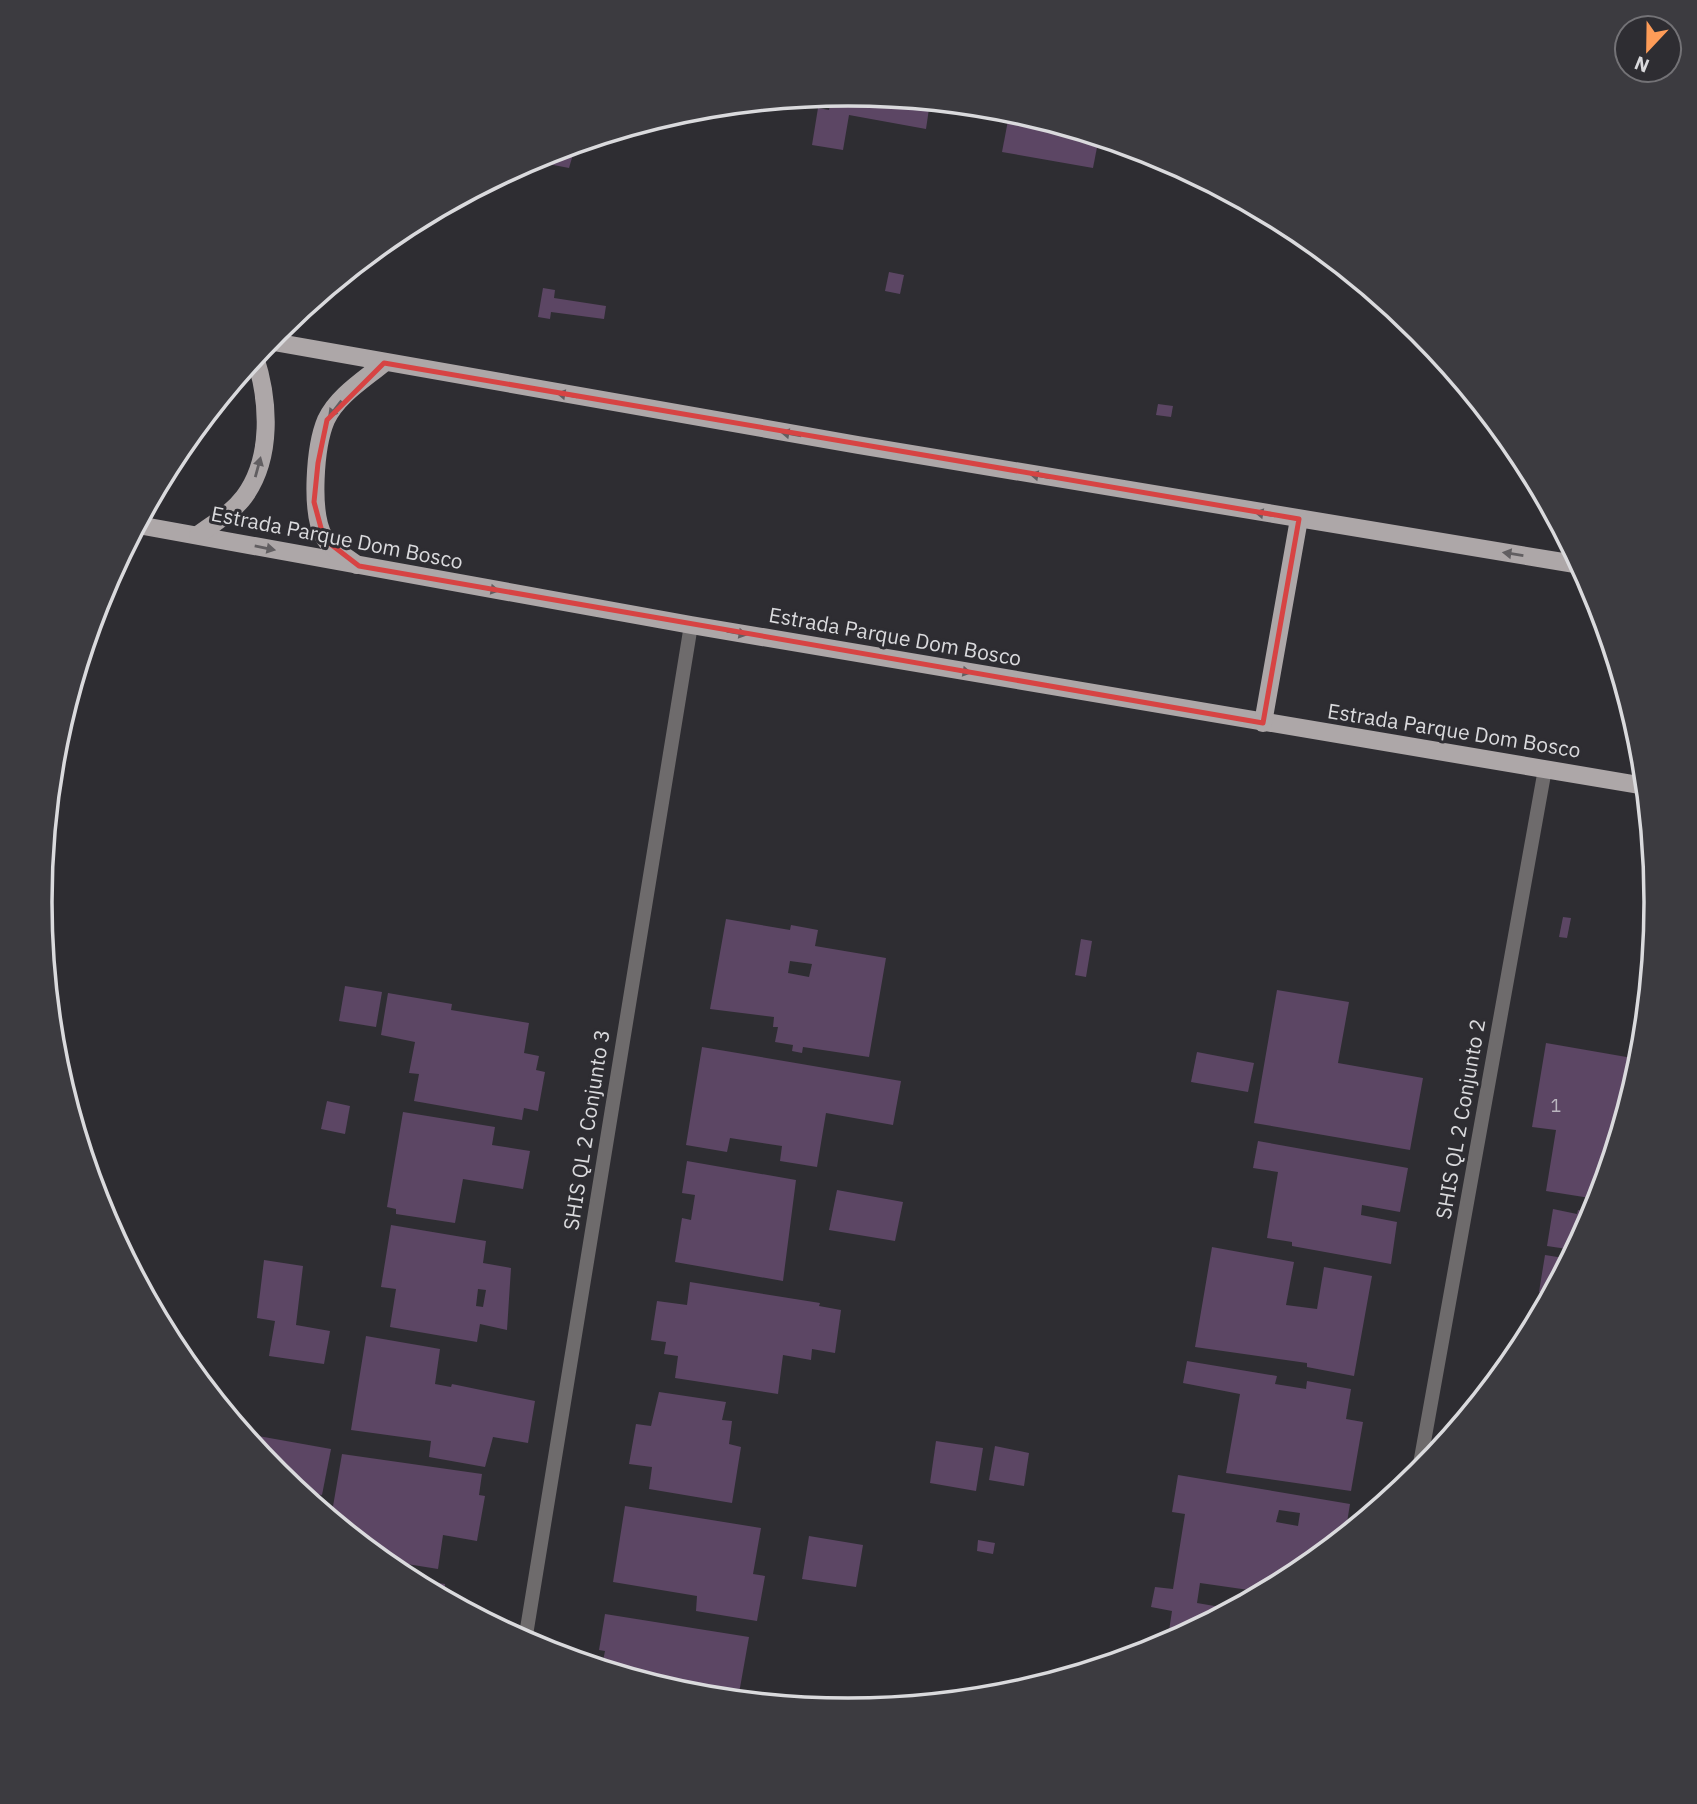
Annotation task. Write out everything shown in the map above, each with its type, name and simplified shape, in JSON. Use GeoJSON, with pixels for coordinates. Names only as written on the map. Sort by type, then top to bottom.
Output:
{"type":"FeatureCollection","features":[{"type":"Feature","properties":{"kind":"main road"},"geometry":{"type":"LineString","coordinates":[[282,344],[1568,563]]}},
{"type":"Feature","properties":{"kind":"main road"},"geometry":{"type":"LineString","coordinates":[[359,566],[324,539],[314,502],[318,463],[327,420],[347,393],[384,363]]}},
{"type":"Feature","properties":{"kind":"main road"},"geometry":{"type":"LineString","coordinates":[[198,535],[230,512],[255,479],[265,436],[266,409],[259,368]]}},
{"type":"Feature","properties":{"kind":"main road"},"geometry":{"type":"LineString","coordinates":[[1263,723],[1299,519]]}},
{"type":"Feature","properties":{"kind":"main road","name":"Estrada Parque Dom Bosco"},"geometry":{"type":"LineString","coordinates":[[147,527],[691,625],[1636,784]]}},
{"type":"Feature","properties":{"kind":"street","name":"SHIS QL 2 Conjunto 3"},"geometry":{"type":"LineString","coordinates":[[527,1630],[691,625]]}},
{"type":"Feature","properties":{"kind":"street","name":"SHIS QL 2 Conjunto 2"},"geometry":{"type":"LineString","coordinates":[[1422,1454],[1545,769]]}},
{"type":"Feature","properties":{"kind":"highlighted area"},"geometry":{"type":"Polygon","coordinates":[[[384,363],[1299,519],[1263,723],[359,566],[324,539],[314,502],[318,463],[327,420],[384,363]]]}},
{"type":"Feature","properties":{"kind":"building"},"geometry":{"type":"Polygon","coordinates":[[[848,106],[929,111],[926,129],[849,115],[843,150],[812,145],[818,108],[829,110],[830,107],[848,106]]]}},
{"type":"Feature","properties":{"kind":"building"},"geometry":{"type":"Polygon","coordinates":[[[1008,122],[1097,146],[1093,168],[1002,152],[1008,122]]]}},
{"type":"Feature","properties":{"kind":"building"},"geometry":{"type":"Polygon","coordinates":[[[573,156],[569,168],[551,164],[573,156]]]}},
{"type":"Feature","properties":{"kind":"building"},"geometry":{"type":"Polygon","coordinates":[[[889,272],[904,275],[900,294],[885,291],[889,272]]]}},
{"type":"Feature","properties":{"kind":"building"},"geometry":{"type":"Polygon","coordinates":[[[543,288],[555,290],[554,298],[606,306],[604,319],[551,312],[550,319],[538,317],[543,288]]]}},
{"type":"Feature","properties":{"kind":"building"},"geometry":{"type":"Polygon","coordinates":[[[1158,404],[1173,406],[1171,417],[1156,415],[1158,404]]]}},
{"type":"Feature","properties":{"kind":"building"},"geometry":{"type":"Polygon","coordinates":[[[1563,917],[1571,918],[1567,938],[1559,937],[1563,917]]]}},
{"type":"Feature","properties":{"kind":"building"},"geometry":{"type":"Polygon","coordinates":[[[726,919],[790,930],[791,925],[818,930],[815,946],[886,958],[869,1057],[803,1047],[802,1053],[792,1051],[793,1045],[775,1042],[778,1027],[773,1027],[774,1017],[710,1009],[726,919]],[[790,961],[788,973],[809,977],[812,964],[790,961]]]}},
{"type":"Feature","properties":{"kind":"building"},"geometry":{"type":"Polygon","coordinates":[[[1081,939],[1092,941],[1086,977],[1075,975],[1081,939]]]}},
{"type":"Feature","properties":{"kind":"building"},"geometry":{"type":"Polygon","coordinates":[[[345,986],[382,992],[376,1027],[339,1021],[345,986]]]}},
{"type":"Feature","properties":{"kind":"building"},"geometry":{"type":"Polygon","coordinates":[[[1277,990],[1349,1002],[1338,1063],[1423,1078],[1410,1150],[1254,1123],[1277,990]]]}},
{"type":"Feature","properties":{"kind":"building"},"geometry":{"type":"Polygon","coordinates":[[[388,993],[452,1004],[451,1010],[529,1023],[524,1053],[539,1056],[536,1070],[545,1072],[538,1111],[524,1108],[522,1120],[414,1101],[419,1074],[409,1073],[415,1042],[381,1035],[388,993]]]}},
{"type":"Feature","properties":{"kind":"building"},"geometry":{"type":"Polygon","coordinates":[[[1546,1043],[1629,1057],[1617,1108],[1587,1198],[1546,1191],[1556,1130],[1532,1127],[1546,1043]]]}},
{"type":"Feature","properties":{"kind":"building"},"geometry":{"type":"Polygon","coordinates":[[[702,1047],[901,1081],[893,1125],[826,1113],[817,1167],[780,1161],[782,1146],[730,1138],[727,1152],[686,1145],[702,1047]]]}},
{"type":"Feature","properties":{"kind":"building"},"geometry":{"type":"Polygon","coordinates":[[[1197,1052],[1254,1063],[1248,1092],[1191,1082],[1197,1052]]]}},
{"type":"Feature","properties":{"kind":"building"},"geometry":{"type":"Polygon","coordinates":[[[327,1101],[350,1106],[345,1134],[321,1129],[327,1101]]]}},
{"type":"Feature","properties":{"kind":"building"},"geometry":{"type":"Polygon","coordinates":[[[403,1112],[495,1127],[492,1145],[530,1151],[523,1189],[463,1179],[455,1223],[396,1214],[396,1209],[387,1207],[403,1112]]]}},
{"type":"Feature","properties":{"kind":"building"},"geometry":{"type":"Polygon","coordinates":[[[1258,1141],[1408,1168],[1400,1212],[1362,1205],[1361,1215],[1397,1222],[1391,1264],[1292,1246],[1292,1242],[1267,1238],[1278,1172],[1253,1168],[1258,1141]]]}},
{"type":"Feature","properties":{"kind":"building"},"geometry":{"type":"Polygon","coordinates":[[[687,1161],[796,1180],[783,1281],[675,1262],[682,1218],[691,1220],[695,1195],[682,1193],[687,1161]]]}},
{"type":"Feature","properties":{"kind":"building"},"geometry":{"type":"Polygon","coordinates":[[[837,1190],[903,1202],[895,1241],[829,1230],[837,1190]]]}},
{"type":"Feature","properties":{"kind":"building"},"geometry":{"type":"Polygon","coordinates":[[[1553,1209],[1577,1214],[1578,1210],[1582,1211],[1565,1249],[1547,1246],[1553,1209]]]}},
{"type":"Feature","properties":{"kind":"building"},"geometry":{"type":"Polygon","coordinates":[[[391,1225],[486,1241],[483,1263],[511,1268],[507,1330],[480,1324],[477,1342],[390,1327],[396,1289],[381,1287],[391,1225]],[[478,1289],[476,1306],[483,1307],[486,1290],[478,1289]]]}},
{"type":"Feature","properties":{"kind":"building"},"geometry":{"type":"Polygon","coordinates":[[[1212,1247],[1294,1262],[1286,1305],[1317,1309],[1324,1267],[1372,1276],[1354,1376],[1307,1367],[1307,1363],[1195,1347],[1212,1247]]]}},
{"type":"Feature","properties":{"kind":"building"},"geometry":{"type":"Polygon","coordinates":[[[1545,1255],[1560,1257],[1542,1292],[1539,1292],[1545,1255]]]}},
{"type":"Feature","properties":{"kind":"building"},"geometry":{"type":"Polygon","coordinates":[[[264,1260],[303,1266],[296,1325],[330,1331],[324,1364],[269,1356],[275,1321],[257,1318],[264,1260]]]}},
{"type":"Feature","properties":{"kind":"building"},"geometry":{"type":"Polygon","coordinates":[[[690,1282],[820,1303],[819,1306],[841,1310],[835,1353],[812,1349],[811,1360],[783,1355],[778,1394],[675,1378],[678,1356],[664,1354],[666,1342],[651,1340],[657,1301],[687,1305],[690,1282]]]}},
{"type":"Feature","properties":{"kind":"building"},"geometry":{"type":"Polygon","coordinates":[[[366,1336],[440,1349],[435,1384],[451,1387],[452,1384],[535,1401],[528,1443],[493,1437],[485,1467],[429,1457],[431,1441],[351,1430],[366,1336]]]}},
{"type":"Feature","properties":{"kind":"building"},"geometry":{"type":"Polygon","coordinates":[[[1187,1361],[1277,1376],[1275,1384],[1306,1389],[1307,1381],[1351,1389],[1346,1419],[1363,1422],[1351,1491],[1226,1473],[1240,1394],[1183,1383],[1187,1361]]]}},
{"type":"Feature","properties":{"kind":"building"},"geometry":{"type":"Polygon","coordinates":[[[659,1392],[726,1402],[722,1420],[732,1421],[729,1444],[741,1447],[732,1503],[649,1489],[652,1467],[629,1464],[636,1424],[651,1426],[659,1392]]]}},
{"type":"Feature","properties":{"kind":"building"},"geometry":{"type":"Polygon","coordinates":[[[259,1436],[331,1449],[322,1495],[318,1494],[286,1465],[259,1436]]]}},
{"type":"Feature","properties":{"kind":"building"},"geometry":{"type":"Polygon","coordinates":[[[936,1441],[983,1448],[976,1491],[930,1483],[936,1441]]]}},
{"type":"Feature","properties":{"kind":"building"},"geometry":{"type":"Polygon","coordinates":[[[995,1446],[1029,1453],[1024,1486],[989,1480],[995,1446]]]}},
{"type":"Feature","properties":{"kind":"building"},"geometry":{"type":"Polygon","coordinates":[[[342,1454],[482,1474],[479,1495],[485,1496],[477,1541],[443,1535],[438,1569],[406,1564],[333,1507],[342,1454]]]}},
{"type":"Feature","properties":{"kind":"building"},"geometry":{"type":"Polygon","coordinates":[[[1178,1475],[1350,1504],[1347,1522],[1333,1534],[1248,1590],[1200,1583],[1197,1603],[1218,1607],[1169,1630],[1172,1611],[1151,1607],[1155,1587],[1173,1589],[1185,1514],[1172,1512],[1178,1475]],[[1279,1510],[1276,1522],[1298,1526],[1300,1513],[1279,1510]]]}},
{"type":"Feature","properties":{"kind":"building"},"geometry":{"type":"Polygon","coordinates":[[[625,1506],[761,1528],[753,1574],[765,1576],[757,1621],[696,1611],[697,1596],[613,1582],[625,1506]]]}},
{"type":"Feature","properties":{"kind":"building"},"geometry":{"type":"Polygon","coordinates":[[[809,1536],[863,1545],[856,1587],[802,1579],[809,1536]]]}},
{"type":"Feature","properties":{"kind":"building"},"geometry":{"type":"Polygon","coordinates":[[[978,1540],[995,1543],[993,1554],[977,1551],[978,1540]]]}},
{"type":"Feature","properties":{"kind":"building"},"geometry":{"type":"Polygon","coordinates":[[[605,1614],[749,1637],[740,1690],[642,1671],[603,1659],[605,1651],[599,1650],[605,1614]]]}}]}
